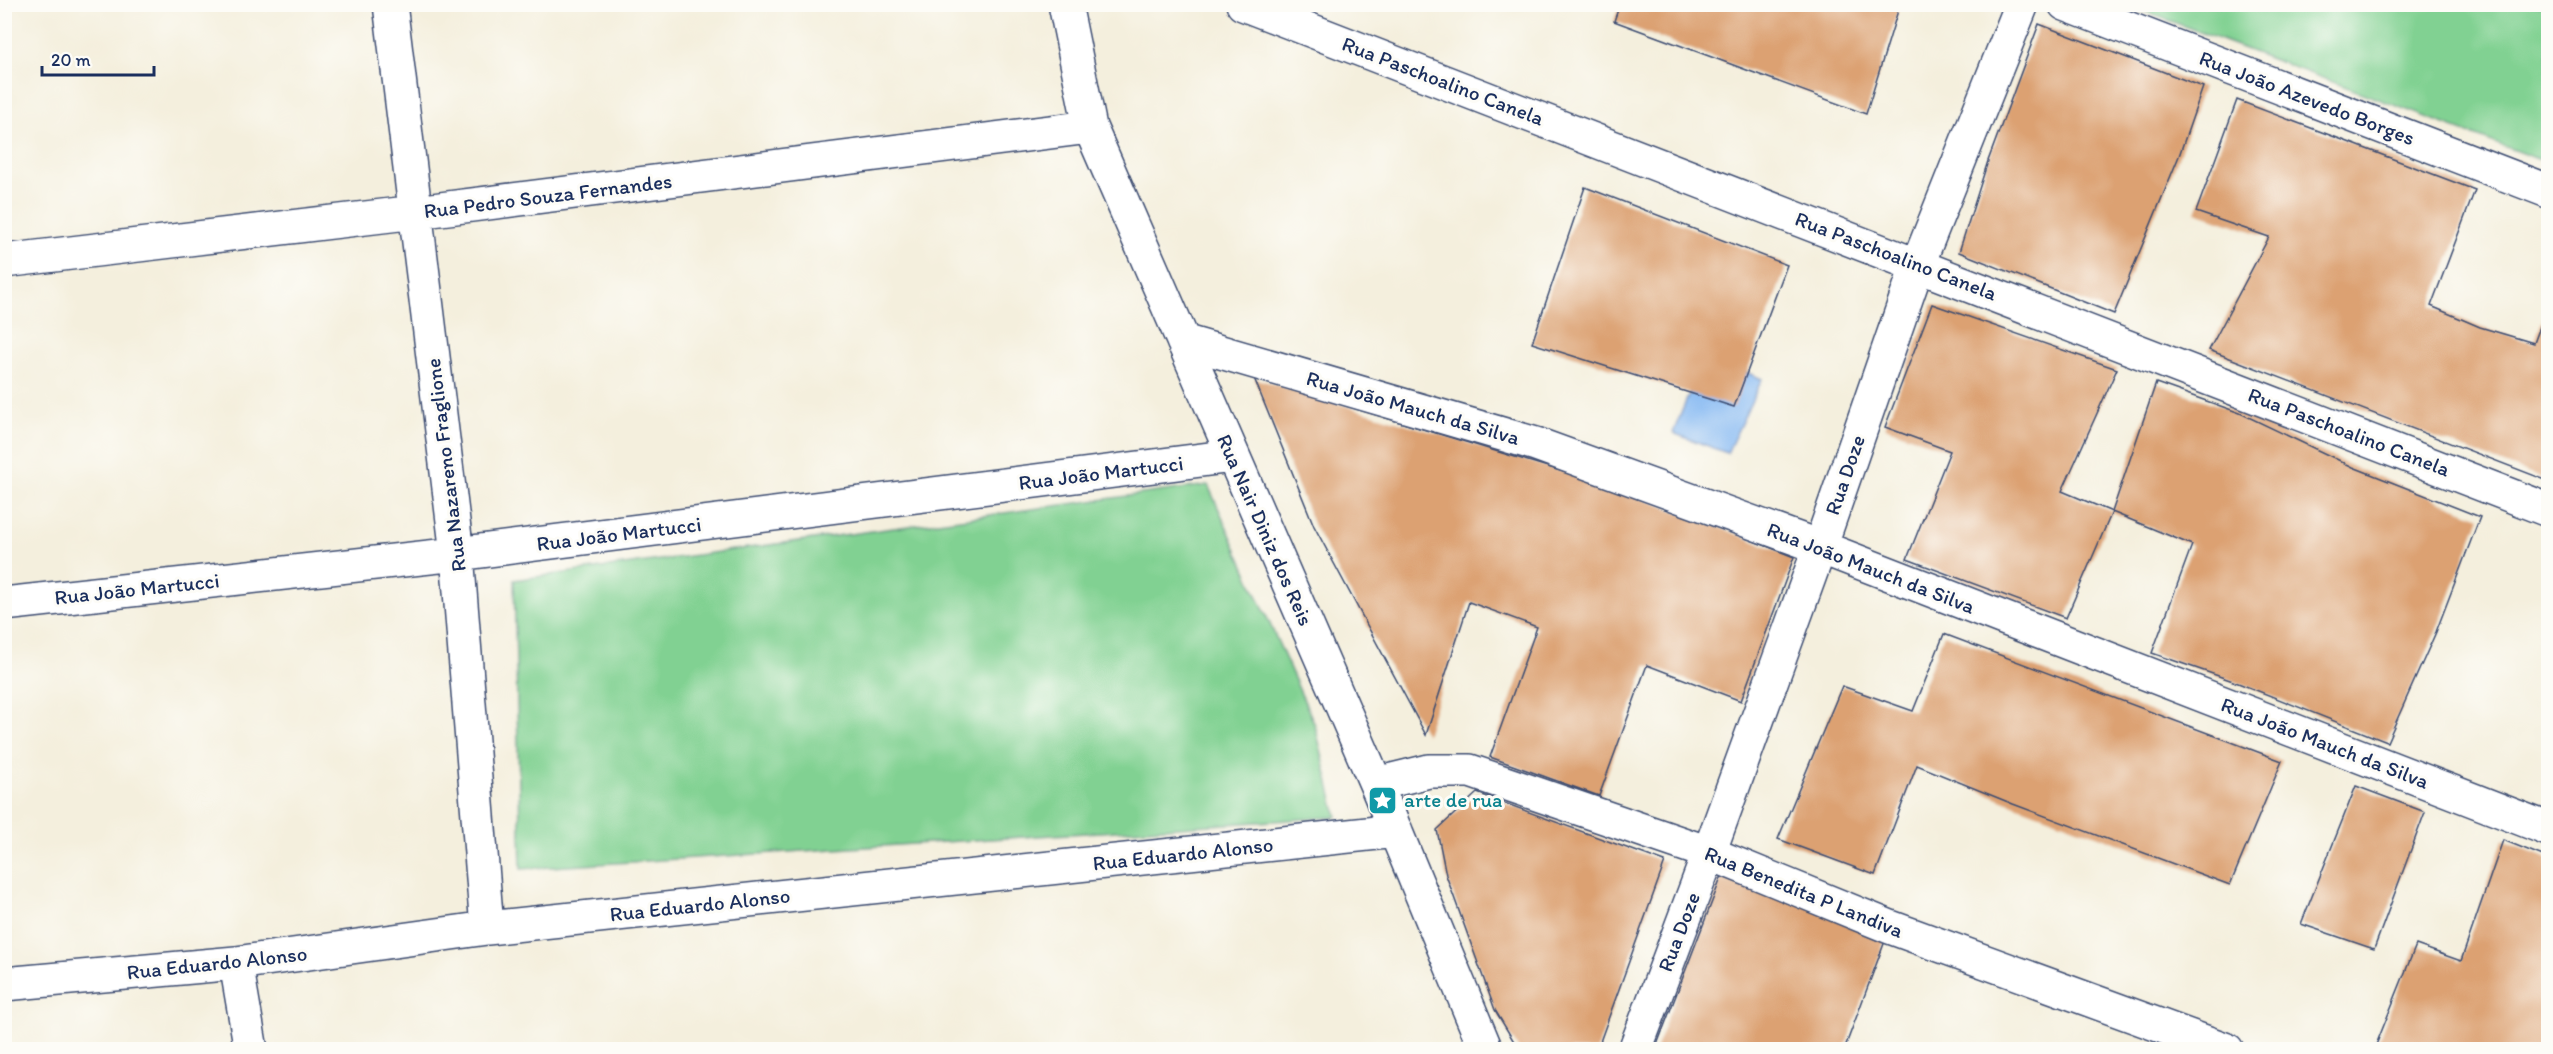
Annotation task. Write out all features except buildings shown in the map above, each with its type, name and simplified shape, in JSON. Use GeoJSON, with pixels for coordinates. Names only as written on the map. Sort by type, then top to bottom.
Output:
{"type":"FeatureCollection","features":[{"type":"Feature","properties":{"kind":"street","name":"Rua Nazareno Fraglione"},"geometry":{"type":"LineString","coordinates":[[390,4],[457,554],[487,928]]}},
{"type":"Feature","properties":{"kind":"street","name":"Rua Nair Diniz dos Reis"},"geometry":{"type":"LineString","coordinates":[[1065,4],[1090,127],[1376,784],[1486,1050]]}},
{"type":"Feature","properties":{"kind":"street","name":"Rua Paschoalino Canela"},"geometry":{"type":"LineString","coordinates":[[1243,4],[2548,510]]}},
{"type":"Feature","properties":{"kind":"street","name":"Rua Doze"},"geometry":{"type":"LineString","coordinates":[[1635,1050],[1820,547],[1918,264],[2022,4]]}},
{"type":"Feature","properties":{"kind":"street","name":"Rua João Azevedo Borges"},"geometry":{"type":"LineString","coordinates":[[2065,4],[2548,191]]}},
{"type":"Feature","properties":{"kind":"street","name":"Rua Pedro Souza Fernandes"},"geometry":{"type":"LineString","coordinates":[[4,261],[416,212],[1090,127]]}},
{"type":"Feature","properties":{"kind":"street","name":"Rua João Mauch da Silva"},"geometry":{"type":"LineString","coordinates":[[1183,341],[1536,444],[1820,547],[2548,829]]}},
{"type":"Feature","properties":{"kind":"street","name":"Rua João Martucci"},"geometry":{"type":"LineString","coordinates":[[4,604],[457,554],[1233,456]]}},
{"type":"Feature","properties":{"kind":"street","name":"Rua Benedita P Landiva"},"geometry":{"type":"LineString","coordinates":[[1376,784],[1430,771],[1470,771],[1709,853],[1890,927],[2227,1050]]}},
{"type":"Feature","properties":{"kind":"street","name":"Rua Eduardo Alonso"},"geometry":{"type":"LineString","coordinates":[[4,984],[236,963],[487,928],[1396,831]]}},
{"type":"Feature","properties":{"kind":"street"},"geometry":{"type":"LineString","coordinates":[[236,963],[250,1050]]}},
{"type":"Feature","properties":{"kind":"green space"},"geometry":{"type":"Polygon","coordinates":[[[2128,5],[2548,5],[2548,163],[2128,5]]]}},
{"type":"Feature","properties":{"kind":"green space"},"geometry":{"type":"Polygon","coordinates":[[[1208,485],[1315,725],[1337,817],[521,869],[514,580],[1208,485]]]}},
{"type":"Feature","properties":{"kind":"water"},"geometry":{"type":"Polygon","coordinates":[[[1705,355],[1762,379],[1727,453],[1673,433],[1705,355]]]}},
{"type":"Feature","properties":{"kind":"place","name":"arte de rua"},"geometry":{"type":"Point","coordinates":[1383,800]}}]}
